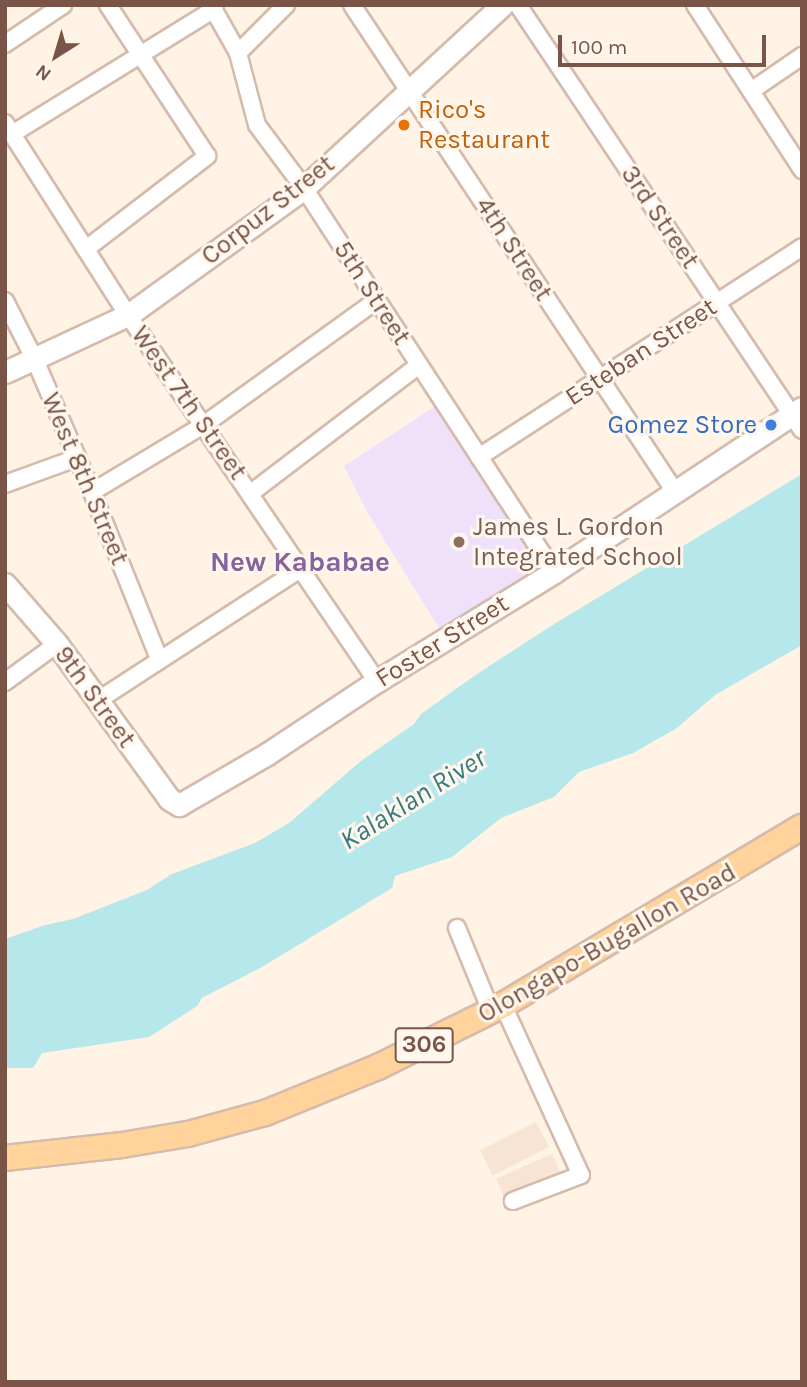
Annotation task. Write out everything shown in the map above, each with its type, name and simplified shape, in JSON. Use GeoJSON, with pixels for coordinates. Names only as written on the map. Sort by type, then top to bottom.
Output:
{"type":"FeatureCollection","features":[{"type":"Feature","properties":{"kind":"main road","name":"Olongapo-Bugallon Road"},"geometry":{"type":"LineString","coordinates":[[5,1158],[174,1136],[265,1113],[378,1067],[497,1008],[802,827]]}},
{"type":"Feature","properties":{"kind":"street"},"geometry":{"type":"LineString","coordinates":[[5,44],[63,5]]}},
{"type":"Feature","properties":{"kind":"street"},"geometry":{"type":"LineString","coordinates":[[86,249],[206,159],[205,151],[108,5]]}},
{"type":"Feature","properties":{"kind":"street"},"geometry":{"type":"LineString","coordinates":[[238,52],[286,5]]}},
{"type":"Feature","properties":{"kind":"street","name":"4th Street"},"geometry":{"type":"LineString","coordinates":[[352,5],[676,493]]}},
{"type":"Feature","properties":{"kind":"street","name":"Corpuz Street"},"geometry":{"type":"LineString","coordinates":[[5,372],[128,315],[304,188],[502,5]]}},
{"type":"Feature","properties":{"kind":"street","name":"3rd Street"},"geometry":{"type":"LineString","coordinates":[[517,5],[798,418]]}},
{"type":"Feature","properties":{"kind":"street"},"geometry":{"type":"LineString","coordinates":[[695,5],[802,170]]}},
{"type":"Feature","properties":{"kind":"street"},"geometry":{"type":"LineString","coordinates":[[9,129],[212,7]]}},
{"type":"Feature","properties":{"kind":"street","name":"5th Street"},"geometry":{"type":"LineString","coordinates":[[212,7],[238,52],[257,125],[304,188],[554,572]]}},
{"type":"Feature","properties":{"kind":"street"},"geometry":{"type":"LineString","coordinates":[[751,91],[802,56]]}},
{"type":"Feature","properties":{"kind":"street","name":"West 7th Street"},"geometry":{"type":"LineString","coordinates":[[9,129],[128,315],[205,424],[377,681]]}},
{"type":"Feature","properties":{"kind":"street","name":"Esteban Street"},"geometry":{"type":"LineString","coordinates":[[479,457],[802,247]]}},
{"type":"Feature","properties":{"kind":"street"},"geometry":{"type":"LineString","coordinates":[[92,492],[205,424],[377,300]]}},
{"type":"Feature","properties":{"kind":"street","name":"West 8th Street"},"geometry":{"type":"LineString","coordinates":[[5,301],[35,360],[92,492],[159,659]]}},
{"type":"Feature","properties":{"kind":"street"},"geometry":{"type":"LineString","coordinates":[[251,494],[419,365]]}},
{"type":"Feature","properties":{"kind":"street","name":"Foster Street"},"geometry":{"type":"LineString","coordinates":[[185,801],[267,754],[377,681],[798,418]]}},
{"type":"Feature","properties":{"kind":"street"},"geometry":{"type":"LineString","coordinates":[[5,484],[77,458]]}},
{"type":"Feature","properties":{"kind":"street"},"geometry":{"type":"LineString","coordinates":[[97,701],[302,568]]}},
{"type":"Feature","properties":{"kind":"street","name":"9th Street"},"geometry":{"type":"LineString","coordinates":[[5,584],[57,643],[169,799],[177,804],[185,801]]}},
{"type":"Feature","properties":{"kind":"street"},"geometry":{"type":"LineString","coordinates":[[5,682],[57,643]]}},
{"type":"Feature","properties":{"kind":"street"},"geometry":{"type":"LineString","coordinates":[[457,928],[581,1175],[513,1201]]}},
{"type":"Feature","properties":{"kind":"shaded area","name":"James L. Gordon Integrated School"},"geometry":{"type":"Polygon","coordinates":[[[440,403],[550,569],[444,636],[369,515],[344,466],[440,403]]]}},
{"type":"Feature","properties":{"kind":"shaded area"},"geometry":{"type":"Polygon","coordinates":[[[536,1122],[549,1147],[493,1176],[480,1151],[536,1122]]]}},
{"type":"Feature","properties":{"kind":"shaded area"},"geometry":{"type":"Polygon","coordinates":[[[552,1154],[562,1176],[506,1201],[496,1179],[552,1154]]]}},
{"type":"Feature","properties":{"kind":"water","name":"Kalaklan River"},"geometry":{"type":"Polygon","coordinates":[[[802,474],[802,645],[715,695],[677,728],[633,753],[579,772],[554,797],[501,818],[452,857],[395,876],[392,888],[262,967],[202,998],[197,1006],[149,1037],[42,1053],[33,1068],[5,1068],[5,939],[45,925],[73,919],[147,890],[172,874],[255,843],[289,823],[361,761],[414,724],[421,714],[474,676],[551,626],[802,474]]]}},
{"type":"Feature","properties":{"kind":"place","name":"Rico's Restaurant"},"geometry":{"type":"Point","coordinates":[404,125]}},
{"type":"Feature","properties":{"kind":"place","name":"Gomez Store"},"geometry":{"type":"Point","coordinates":[771,425]}},
{"type":"Feature","properties":{"kind":"place","name":"James L. Gordon Integrated School"},"geometry":{"type":"Point","coordinates":[459,542]}},
{"type":"Feature","properties":{"kind":"district","name":"New Kababae"},"geometry":{"type":"Point","coordinates":[300,562]}}]}
